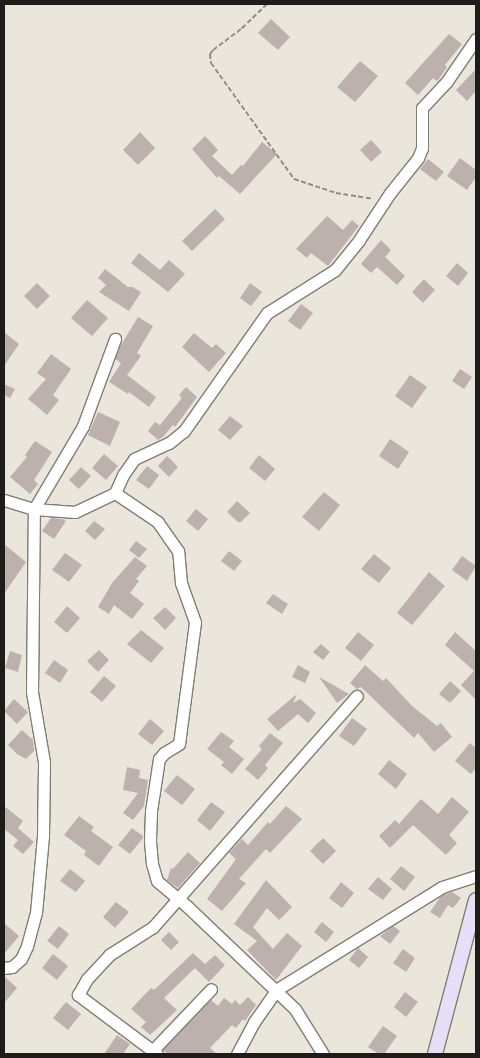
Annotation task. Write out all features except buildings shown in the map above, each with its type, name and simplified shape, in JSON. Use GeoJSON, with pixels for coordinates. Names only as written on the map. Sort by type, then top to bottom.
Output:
{"type":"FeatureCollection","features":[{"type":"Feature","properties":{"kind":"main road"},"geometry":{"type":"LineString","coordinates":[[435,1054],[476,908]]}},
{"type":"Feature","properties":{"kind":"street"},"geometry":{"type":"LineString","coordinates":[[4,500],[34,509],[75,512],[115,493],[123,474],[134,459],[169,443],[184,431],[267,313],[335,270],[359,240],[385,201],[418,158],[422,148],[422,108],[447,81],[476,39]]}},
{"type":"Feature","properties":{"kind":"street"},"geometry":{"type":"LineString","coordinates":[[4,968],[12,968],[27,946],[36,913],[44,836],[44,762],[32,692],[34,509],[83,426],[115,339]]}},
{"type":"Feature","properties":{"kind":"street"},"geometry":{"type":"LineString","coordinates":[[115,493],[158,522],[178,551],[181,583],[195,622],[179,744],[164,753],[159,759],[151,810],[150,840],[152,864],[157,881],[179,898],[295,1009],[323,1054]]}},
{"type":"Feature","properties":{"kind":"street"},"geometry":{"type":"LineString","coordinates":[[211,989],[155,1052],[78,995],[87,979],[109,955],[152,927],[357,696]]}},
{"type":"Feature","properties":{"kind":"street"},"geometry":{"type":"LineString","coordinates":[[237,1054],[254,1022],[276,990],[442,887],[476,876]]}},
{"type":"Feature","properties":{"kind":"path"},"geometry":{"type":"LineString","coordinates":[[267,4],[241,29],[213,50],[210,54],[211,63],[294,179],[336,193],[385,201]]}}]}
